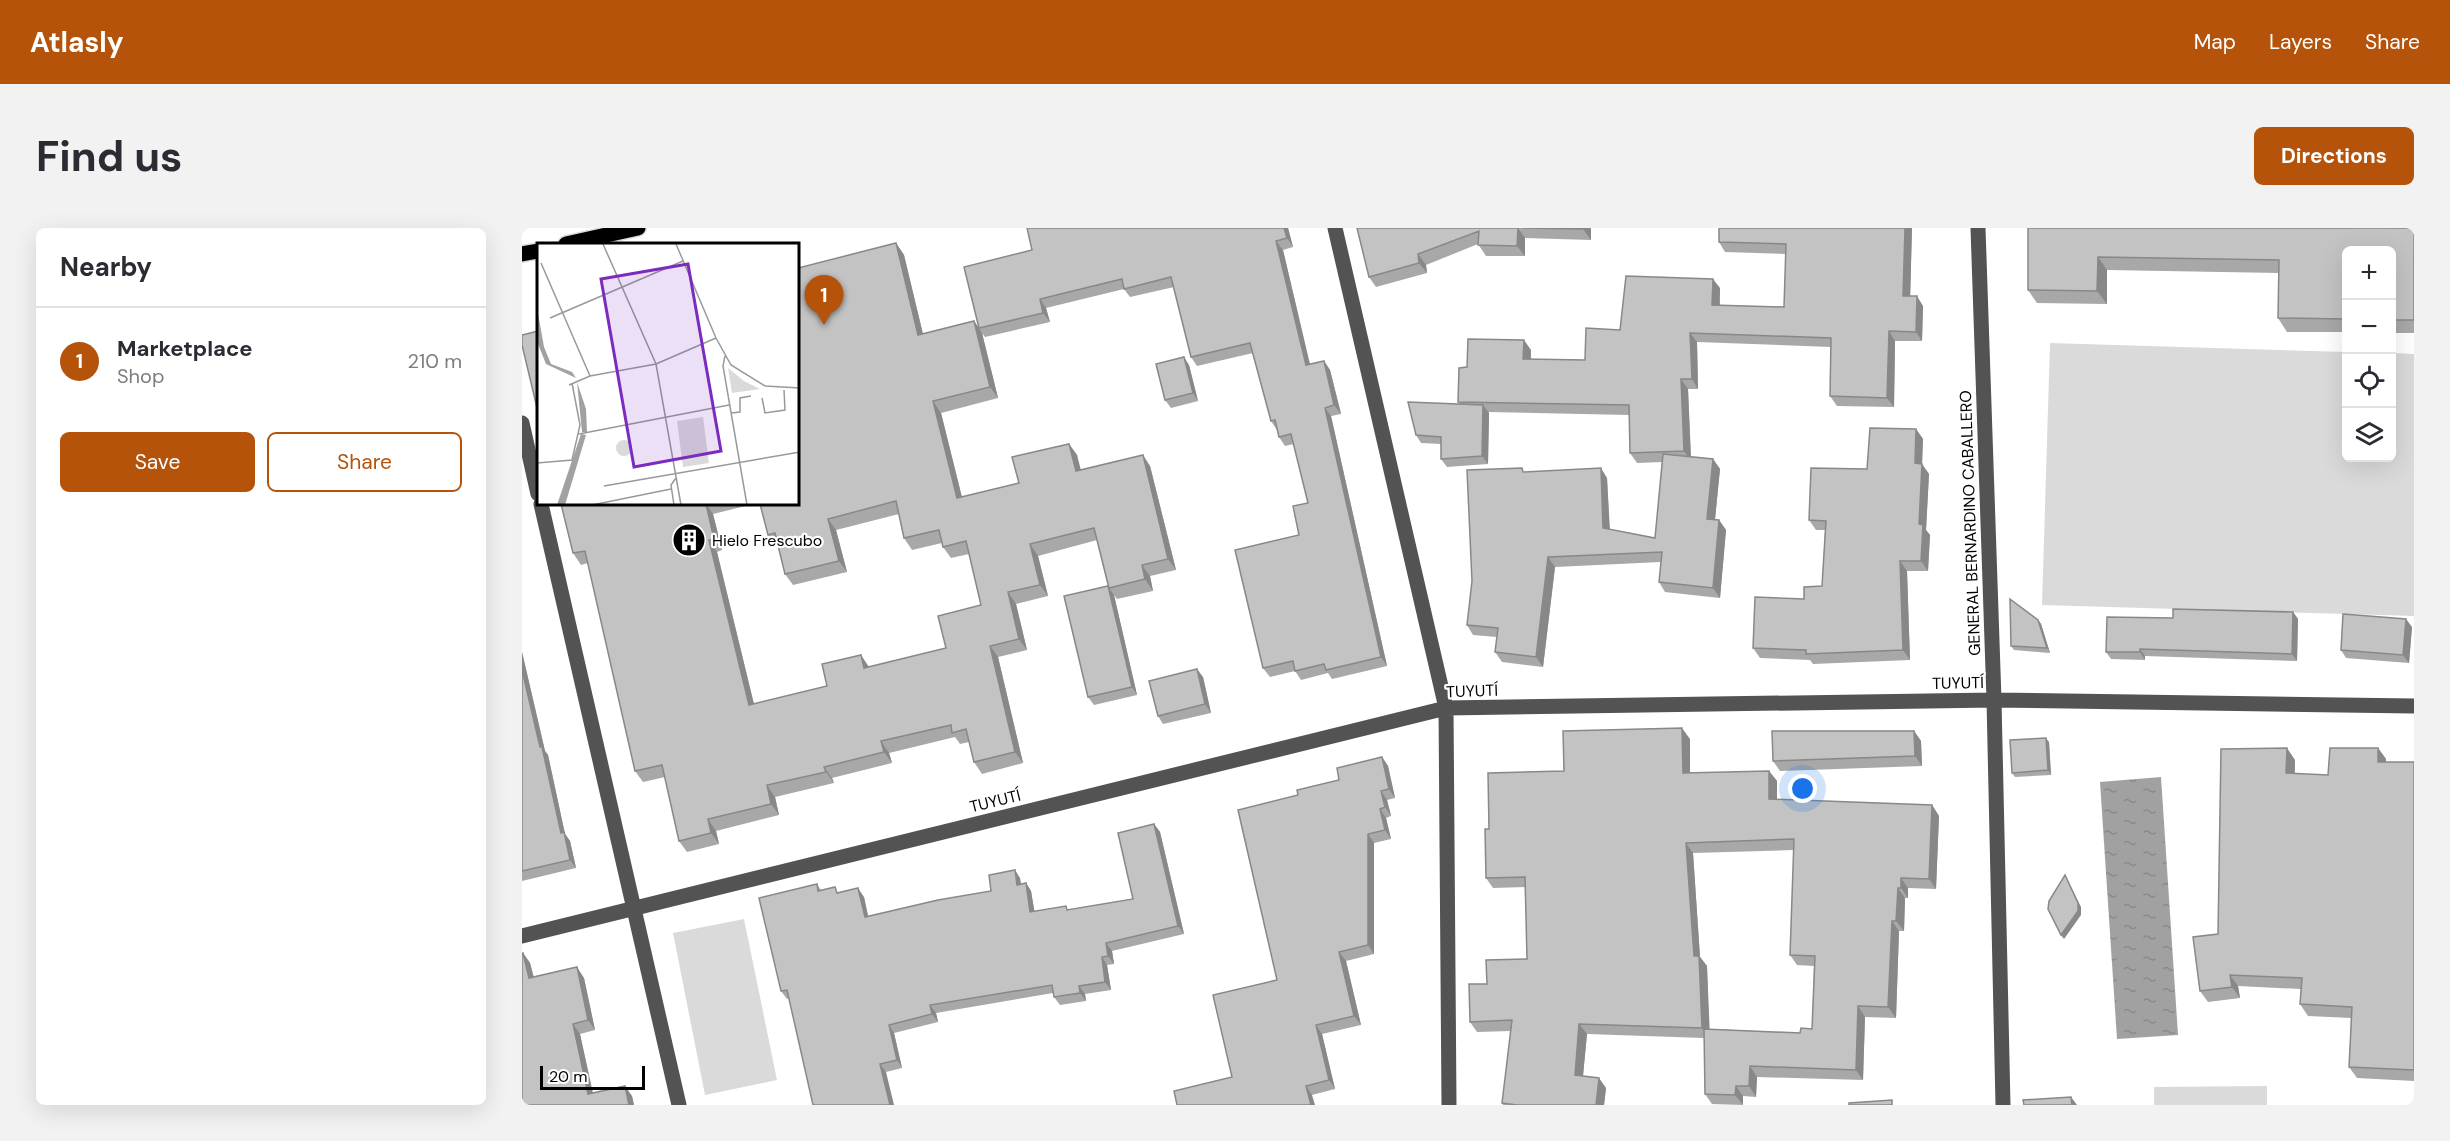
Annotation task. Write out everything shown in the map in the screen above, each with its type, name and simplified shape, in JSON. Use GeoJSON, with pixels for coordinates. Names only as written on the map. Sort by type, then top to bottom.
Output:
{"type":"FeatureCollection","features":[{"type":"Feature","properties":{"kind":"main road"},"geometry":{"type":"LineString","coordinates":[[570,243],[638,228]]}},
{"type":"Feature","properties":{"kind":"main road"},"geometry":{"type":"LineString","coordinates":[[522,254],[537,251]]}},
{"type":"Feature","properties":{"kind":"street"},"geometry":{"type":"LineString","coordinates":[[1335,228],[1446,708],[1449,1105]]}},
{"type":"Feature","properties":{"kind":"street","name":"GENERAL BERNARDINO CABALLERO"},"geometry":{"type":"LineString","coordinates":[[1978,228],[1994,700],[2003,1105]]}},
{"type":"Feature","properties":{"kind":"street"},"geometry":{"type":"LineString","coordinates":[[522,423],[537,490]]}},
{"type":"Feature","properties":{"kind":"street"},"geometry":{"type":"LineString","coordinates":[[541,506],[679,1105]]}},
{"type":"Feature","properties":{"kind":"street","name":"TUYUTÍ"},"geometry":{"type":"LineString","coordinates":[[522,936],[1446,708],[1994,700],[2414,706]]}},
{"type":"Feature","properties":{"kind":"shaded area"},"geometry":{"type":"Polygon","coordinates":[[[2050,343],[2342,352],[2342,462],[2396,462],[2396,353],[2414,354],[2414,616],[2042,605],[2050,343]]]}},
{"type":"Feature","properties":{"kind":"shaded area"},"geometry":{"type":"Polygon","coordinates":[[[744,919],[777,1080],[705,1095],[673,933],[744,919]]]}},
{"type":"Feature","properties":{"kind":"shaded area"},"geometry":{"type":"Polygon","coordinates":[[[2267,1086],[2267,1105],[2154,1105],[2154,1087],[2267,1086]]]}},
{"type":"Feature","properties":{"kind":"water"},"geometry":{"type":"Polygon","coordinates":[[[2161,777],[2178,1035],[2117,1039],[2100,782],[2161,777]]]}},
{"type":"Feature","properties":{"kind":"building"},"geometry":{"type":"Polygon","coordinates":[[[1027,228],[1284,228],[1287,238],[1276,241],[1306,365],[1324,361],[1334,405],[1325,408],[1381,657],[1326,670],[1324,664],[1295,671],[1293,661],[1263,668],[1235,550],[1299,535],[1293,506],[1308,503],[1291,434],[1279,437],[1275,420],[1271,421],[1250,343],[1191,357],[1171,277],[1124,289],[1122,279],[1040,299],[1043,313],[979,328],[964,267],[1032,250],[1027,228]]]}},
{"type":"Feature","properties":{"kind":"building"},"geometry":{"type":"Polygon","coordinates":[[[1357,228],[1518,228],[1517,246],[1478,245],[1479,231],[1418,254],[1419,263],[1369,277],[1357,228]]]}},
{"type":"Feature","properties":{"kind":"building"},"geometry":{"type":"Polygon","coordinates":[[[1522,228],[1583,228],[1583,229],[1522,228]]]}},
{"type":"Feature","properties":{"kind":"building"},"geometry":{"type":"Polygon","coordinates":[[[1719,228],[1905,228],[1903,296],[1917,296],[1916,332],[1889,331],[1887,398],[1830,396],[1831,338],[1690,333],[1692,379],[1681,379],[1684,451],[1630,453],[1629,405],[1458,402],[1459,368],[1467,367],[1468,339],[1524,340],[1523,359],[1585,360],[1586,328],[1620,330],[1626,276],[1713,279],[1712,305],[1784,307],[1786,244],[1719,242],[1719,228]]]}},
{"type":"Feature","properties":{"kind":"building"},"geometry":{"type":"Polygon","coordinates":[[[2028,228],[2414,228],[2414,320],[2396,320],[2396,246],[2342,246],[2342,319],[2278,318],[2279,260],[2098,257],[2097,291],[2028,290],[2028,228]]]}},
{"type":"Feature","properties":{"kind":"building"},"geometry":{"type":"Polygon","coordinates":[[[896,243],[918,335],[974,321],[990,387],[933,401],[957,498],[1019,483],[1012,457],[1069,444],[1076,471],[1143,455],[1168,559],[1142,565],[1145,579],[1109,588],[1094,528],[1030,544],[1040,585],[1008,592],[1019,639],[990,646],[1015,752],[974,762],[966,729],[952,733],[951,725],[881,741],[884,752],[824,767],[826,772],[767,785],[771,804],[708,819],[711,833],[679,841],[662,765],[635,771],[585,551],[573,553],[561,506],[706,506],[714,539],[709,540],[749,705],[827,686],[822,664],[861,655],[864,668],[946,648],[938,616],[981,605],[966,541],[943,547],[939,530],[904,538],[896,501],[828,519],[839,561],[785,574],[775,533],[768,535],[761,506],[800,506],[800,267],[896,243]]]}},
{"type":"Feature","properties":{"kind":"building"},"geometry":{"type":"Polygon","coordinates":[[[537,331],[537,408],[522,345],[522,335],[537,331]]]}},
{"type":"Feature","properties":{"kind":"building"},"geometry":{"type":"Polygon","coordinates":[[[1184,357],[1193,393],[1165,400],[1156,364],[1184,357]]]}},
{"type":"Feature","properties":{"kind":"building"},"geometry":{"type":"Polygon","coordinates":[[[1408,402],[1483,405],[1482,456],[1441,459],[1441,437],[1416,435],[1408,402]]]}},
{"type":"Feature","properties":{"kind":"building"},"geometry":{"type":"Polygon","coordinates":[[[1870,428],[1916,429],[1915,463],[1922,464],[1919,524],[1923,525],[1921,561],[1900,561],[1903,650],[1806,654],[1806,650],[1753,648],[1755,597],[1804,599],[1804,587],[1822,586],[1826,521],[1809,520],[1811,468],[1867,469],[1870,428]]]}},
{"type":"Feature","properties":{"kind":"building"},"geometry":{"type":"Polygon","coordinates":[[[1663,454],[1713,459],[1707,519],[1719,520],[1713,588],[1659,582],[1662,552],[1548,557],[1536,657],[1495,652],[1498,628],[1467,625],[1472,581],[1467,470],[1522,468],[1523,472],[1601,468],[1603,528],[1655,538],[1663,454]]]}},
{"type":"Feature","properties":{"kind":"building"},"geometry":{"type":"Polygon","coordinates":[[[1108,586],[1132,687],[1088,697],[1064,596],[1108,586]]]}},
{"type":"Feature","properties":{"kind":"building"},"geometry":{"type":"Polygon","coordinates":[[[2010,599],[2038,620],[2047,648],[2011,646],[2010,599]]]}},
{"type":"Feature","properties":{"kind":"building"},"geometry":{"type":"Polygon","coordinates":[[[2173,609],[2293,612],[2292,654],[2140,649],[2140,652],[2106,652],[2107,617],[2173,618],[2173,609]]]}},
{"type":"Feature","properties":{"kind":"building"},"geometry":{"type":"Polygon","coordinates":[[[2343,614],[2406,619],[2403,655],[2341,650],[2343,614]]]}},
{"type":"Feature","properties":{"kind":"building"},"geometry":{"type":"Polygon","coordinates":[[[1197,669],[1205,704],[1158,716],[1149,681],[1197,669]]]}},
{"type":"Feature","properties":{"kind":"building"},"geometry":{"type":"Polygon","coordinates":[[[522,670],[561,833],[564,832],[570,860],[522,871],[522,670]]]}},
{"type":"Feature","properties":{"kind":"building"},"geometry":{"type":"Polygon","coordinates":[[[1682,728],[1683,773],[1769,771],[1769,799],[1932,805],[1929,879],[1901,878],[1901,888],[1898,888],[1896,921],[1892,921],[1888,1007],[1858,1006],[1856,1070],[1750,1066],[1749,1086],[1736,1086],[1735,1095],[1705,1094],[1704,1029],[1800,1033],[1801,1028],[1812,1029],[1815,956],[1790,955],[1794,839],[1686,843],[1694,956],[1699,956],[1702,1028],[1579,1024],[1575,1075],[1599,1078],[1596,1105],[1502,1103],[1512,1020],[1470,1022],[1469,984],[1487,984],[1486,960],[1527,959],[1525,877],[1486,878],[1485,829],[1489,829],[1488,773],[1564,771],[1563,731],[1682,728]]]}},
{"type":"Feature","properties":{"kind":"building"},"geometry":{"type":"Polygon","coordinates":[[[1772,731],[1914,731],[1915,756],[1773,761],[1772,731]]]}},
{"type":"Feature","properties":{"kind":"building"},"geometry":{"type":"Polygon","coordinates":[[[2046,738],[2048,770],[2012,773],[2010,740],[2046,738]]]}},
{"type":"Feature","properties":{"kind":"building"},"geometry":{"type":"Polygon","coordinates":[[[2287,748],[2286,773],[2328,775],[2330,748],[2378,748],[2378,762],[2414,762],[2414,1070],[2349,1067],[2352,1007],[2300,1004],[2302,978],[2230,975],[2232,987],[2200,991],[2193,937],[2218,934],[2221,749],[2287,748]]]}},
{"type":"Feature","properties":{"kind":"building"},"geometry":{"type":"Polygon","coordinates":[[[1382,757],[1389,789],[1381,791],[1385,807],[1380,809],[1385,830],[1368,834],[1368,945],[1339,952],[1354,1016],[1316,1025],[1329,1080],[1306,1086],[1311,1105],[1177,1105],[1174,1091],[1232,1077],[1213,995],[1277,980],[1238,810],[1298,795],[1297,790],[1339,780],[1337,768],[1382,757]]]}},
{"type":"Feature","properties":{"kind":"building"},"geometry":{"type":"Polygon","coordinates":[[[1154,824],[1178,926],[1106,943],[1108,956],[1102,957],[1105,982],[1079,986],[1080,993],[1054,997],[1052,985],[930,1005],[932,1014],[889,1025],[897,1060],[880,1064],[890,1105],[813,1105],[787,990],[781,991],[759,898],[817,884],[818,891],[835,887],[837,893],[858,888],[865,917],[938,900],[991,891],[989,875],[1015,870],[1017,885],[1026,883],[1030,912],[1066,906],[1067,910],[1133,899],[1118,833],[1154,824]]]}},
{"type":"Feature","properties":{"kind":"building"},"geometry":{"type":"Polygon","coordinates":[[[2065,875],[2078,903],[2078,911],[2061,935],[2048,909],[2049,901],[2065,875]]]}},
{"type":"Feature","properties":{"kind":"building"},"geometry":{"type":"Polygon","coordinates":[[[522,953],[529,978],[577,967],[588,1020],[573,1024],[588,1094],[625,1086],[629,1105],[522,1105],[522,953]]]}},
{"type":"Feature","properties":{"kind":"building"},"geometry":{"type":"Polygon","coordinates":[[[2071,1097],[2072,1105],[2024,1105],[2023,1100],[2071,1097]]]}},
{"type":"Feature","properties":{"kind":"building"},"geometry":{"type":"Polygon","coordinates":[[[1892,1100],[1892,1105],[1849,1105],[1849,1103],[1892,1100]]]}},
{"type":"Feature","properties":{"kind":"place","name":"Marketplace"},"geometry":{"type":"Point","coordinates":[824,325]}},
{"type":"Feature","properties":{"kind":"place","name":"Hielo Frescubo"},"geometry":{"type":"Point","coordinates":[689,540]}}]}
